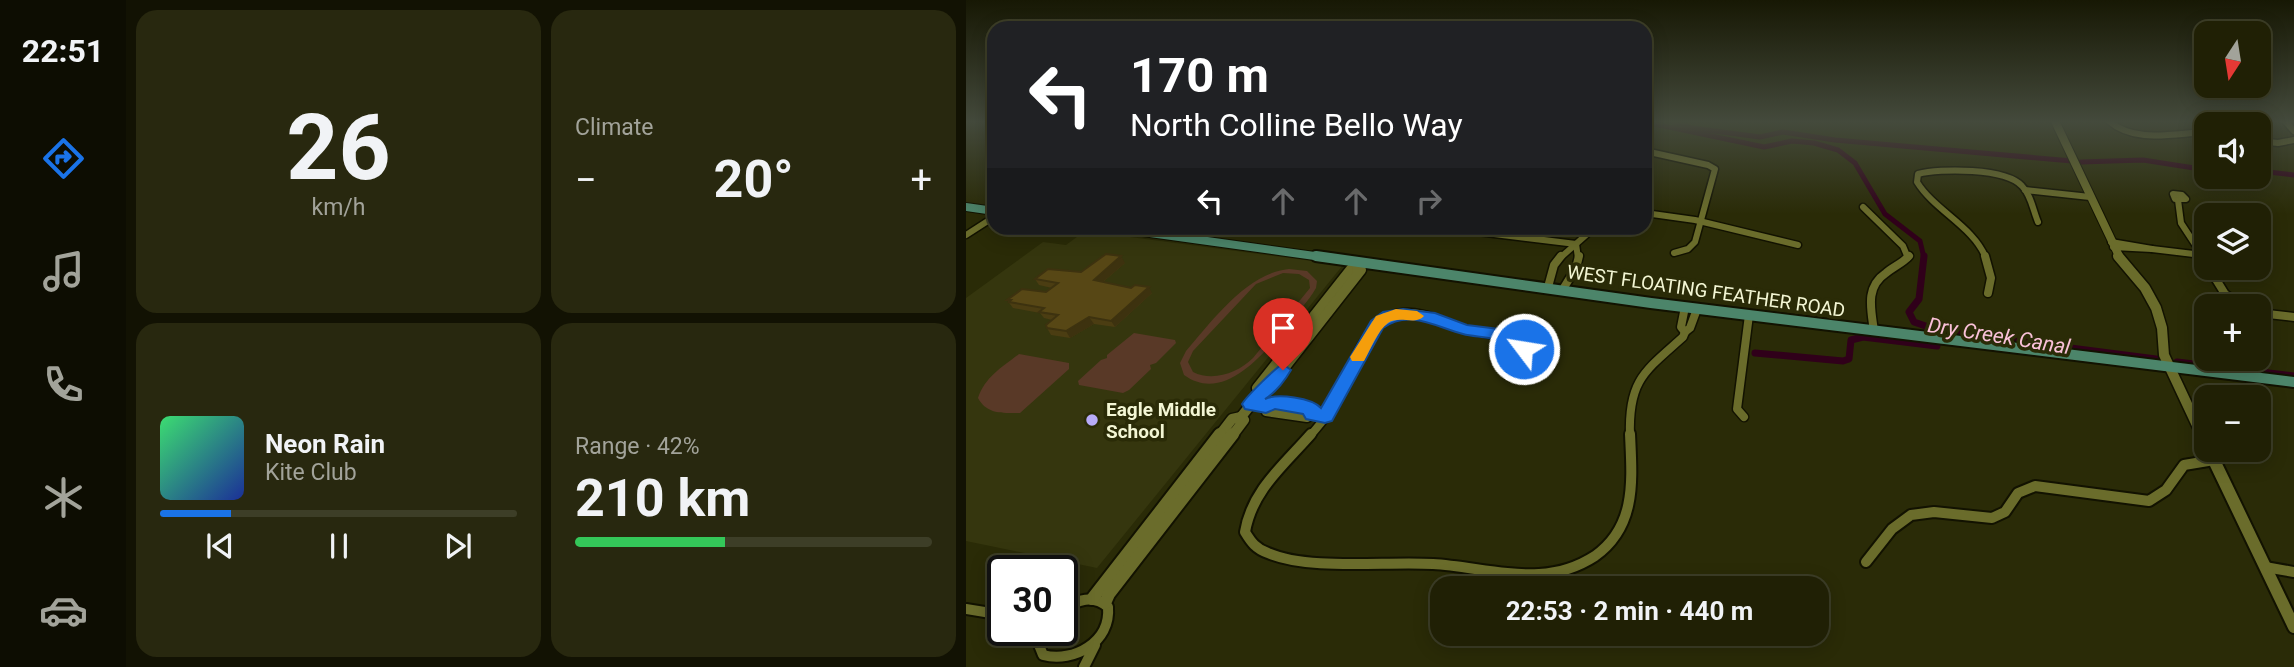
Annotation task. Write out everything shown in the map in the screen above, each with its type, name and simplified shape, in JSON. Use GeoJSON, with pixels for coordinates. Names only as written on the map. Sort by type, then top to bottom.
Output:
{"type":"FeatureCollection","features":[{"type":"Feature","properties":{"kind":"main road"},"geometry":{"type":"LineString","coordinates":[[966,207],[987,210]]}},
{"type":"Feature","properties":{"kind":"main road","name":"WEST FLOATING FEATHER ROAD"},"geometry":{"type":"LineString","coordinates":[[1180,235],[1359,266],[1548,287],[1697,309],[2294,382]]}},
{"type":"Feature","properties":{"kind":"street"},"geometry":{"type":"LineString","coordinates":[[2069,152],[2112,244],[2126,269],[2145,288],[2156,308],[2162,328],[2162,349],[2194,419]]}},
{"type":"Feature","properties":{"kind":"street"},"geometry":{"type":"LineString","coordinates":[[1652,153],[1713,167],[1715,171],[1695,243],[1688,249],[1674,253]]}},
{"type":"Feature","properties":{"kind":"street"},"geometry":{"type":"LineString","coordinates":[[1988,293],[1991,274],[1984,251],[1965,228],[1931,202],[1917,182],[1918,174],[1937,170],[2013,180],[2025,190],[2038,222]]}},
{"type":"Feature","properties":{"kind":"street"},"geometry":{"type":"LineString","coordinates":[[2025,190],[2090,197]]}},
{"type":"Feature","properties":{"kind":"street"},"geometry":{"type":"LineString","coordinates":[[2178,200],[2181,223],[2194,243]]}},
{"type":"Feature","properties":{"kind":"street"},"geometry":{"type":"LineString","coordinates":[[1863,207],[1903,246],[1909,257],[1880,276],[1872,286],[1870,298],[1874,331]]}},
{"type":"Feature","properties":{"kind":"street"},"geometry":{"type":"LineString","coordinates":[[1652,214],[1701,221],[1798,245]]}},
{"type":"Feature","properties":{"kind":"street"},"geometry":{"type":"LineString","coordinates":[[966,235],[987,222]]}},
{"type":"Feature","properties":{"kind":"street"},"geometry":{"type":"LineString","coordinates":[[1502,235],[1576,244]]}},
{"type":"Feature","properties":{"kind":"street"},"geometry":{"type":"LineString","coordinates":[[1548,287],[1554,265],[1586,235]]}},
{"type":"Feature","properties":{"kind":"street"},"geometry":{"type":"LineString","coordinates":[[1563,289],[1581,254],[1576,244]]}},
{"type":"Feature","properties":{"kind":"street"},"geometry":{"type":"LineString","coordinates":[[2112,244],[2194,254]]}},
{"type":"Feature","properties":{"kind":"street"},"geometry":{"type":"LineString","coordinates":[[1092,599],[1232,419],[1241,417],[1260,393],[1268,390],[1361,270],[1359,266]]}},
{"type":"Feature","properties":{"kind":"street"},"geometry":{"type":"LineString","coordinates":[[1685,307],[1681,327],[1685,332]]}},
{"type":"Feature","properties":{"kind":"street"},"geometry":{"type":"LineString","coordinates":[[1510,340],[1499,335],[1465,330],[1440,319],[1403,314],[1389,316],[1377,324],[1325,417],[1256,496],[1246,517],[1246,535],[1256,548],[1272,555],[1325,564],[1442,564],[1516,574],[1551,573],[1581,564],[1616,536],[1627,518],[1632,495],[1634,462],[1630,418],[1640,377],[1652,362],[1684,337],[1697,309]]}},
{"type":"Feature","properties":{"kind":"street"},"geometry":{"type":"LineString","coordinates":[[2271,314],[2294,317]]}},
{"type":"Feature","properties":{"kind":"street"},"geometry":{"type":"LineString","coordinates":[[1744,417],[1737,409],[1749,315]]}},
{"type":"Feature","properties":{"kind":"street"},"geometry":{"type":"LineString","coordinates":[[1251,404],[1266,406],[1266,412],[1307,418],[1312,415],[1325,417]]}},
{"type":"Feature","properties":{"kind":"street"},"geometry":{"type":"LineString","coordinates":[[1067,658],[1082,667],[1106,629],[1110,617],[1105,603],[1109,594],[1244,421],[1241,417]]}},
{"type":"Feature","properties":{"kind":"street"},"geometry":{"type":"LineString","coordinates":[[1866,562],[1895,527],[1912,515],[1932,511],[1993,517],[2010,508],[2018,493],[2035,486],[2149,501],[2160,498],[2184,465],[2194,460]]}},
{"type":"Feature","properties":{"kind":"street"},"geometry":{"type":"LineString","coordinates":[[2215,462],[2294,627]]}},
{"type":"Feature","properties":{"kind":"street"},"geometry":{"type":"LineString","coordinates":[[2265,567],[2294,572]]}},
{"type":"Feature","properties":{"kind":"street"},"geometry":{"type":"LineString","coordinates":[[1078,602],[1092,599],[1105,603]]}},
{"type":"Feature","properties":{"kind":"street"},"geometry":{"type":"LineString","coordinates":[[966,610],[987,613]]}},
{"type":"Feature","properties":{"kind":"street"},"geometry":{"type":"LineString","coordinates":[[1039,646],[1043,654],[1053,659],[1067,658],[1096,641]]}},
{"type":"Feature","properties":{"kind":"shaded area","name":"Eagle Middle School"},"geometry":{"type":"Polygon","coordinates":[[[1080,235],[1115,235],[1343,265],[1097,568],[1078,564],[1078,555],[1034,555],[966,541],[966,298],[1043,242],[1066,245],[1080,235]]]}},
{"type":"Feature","properties":{"kind":"shaded area"},"geometry":{"type":"Polygon","coordinates":[[[1289,269],[1307,271],[1317,281],[1309,298],[1277,338],[1242,372],[1228,379],[1214,383],[1199,382],[1184,375],[1180,363],[1186,351],[1207,326],[1245,289],[1274,272],[1289,269]],[[1283,273],[1256,284],[1193,351],[1188,362],[1193,372],[1217,376],[1233,372],[1253,358],[1310,288],[1309,280],[1299,274],[1283,273]]]}},
{"type":"Feature","properties":{"kind":"shaded area"},"geometry":{"type":"Polygon","coordinates":[[[1134,333],[1175,340],[1176,343],[1123,393],[1079,385],[1078,381],[1134,333]]]}},
{"type":"Feature","properties":{"kind":"shaded area"},"geometry":{"type":"Polygon","coordinates":[[[1019,354],[1069,363],[1069,369],[1020,413],[996,412],[986,408],[978,398],[985,384],[1019,354]]]}},
{"type":"Feature","properties":{"kind":"building"},"geometry":{"type":"Polygon","coordinates":[[[1106,254],[1121,256],[1094,280],[1131,288],[1135,285],[1149,287],[1111,321],[1089,317],[1066,331],[1047,328],[1046,325],[1058,315],[1039,312],[1044,308],[1007,300],[1022,289],[1046,292],[1058,283],[1035,279],[1048,269],[1081,272],[1106,254]]]}},
{"type":"Feature","properties":{"kind":"waterway","name":"Dry Creek Canal"},"geometry":{"type":"LineString","coordinates":[[1841,152],[1855,163],[1885,214],[1920,241],[1924,257]]}},
{"type":"Feature","properties":{"kind":"waterway"},"geometry":{"type":"LineString","coordinates":[[1972,152],[2072,161]]}},
{"type":"Feature","properties":{"kind":"waterway"},"geometry":{"type":"LineString","coordinates":[[2081,162],[2143,160],[2194,168]]}},
{"type":"Feature","properties":{"kind":"waterway"},"geometry":{"type":"LineString","coordinates":[[2271,172],[2294,175]]}},
{"type":"Feature","properties":{"kind":"waterway","name":"Dry Creek Canal"},"geometry":{"type":"LineString","coordinates":[[1924,257],[1919,299],[1909,312],[1914,322],[1940,331],[2156,359]]}},
{"type":"Feature","properties":{"kind":"waterway"},"geometry":{"type":"LineString","coordinates":[[1755,353],[1843,361],[1849,359],[1851,340],[1863,337],[1937,346]]}},
{"type":"Feature","properties":{"kind":"waterway","name":"Dry Creek Canal"},"geometry":{"type":"LineString","coordinates":[[2177,362],[2294,376]]}},
{"type":"Feature","properties":{"kind":"slow traffic"},"geometry":{"type":"LineString","coordinates":[[1358,357],[1381,320],[1396,314],[1417,316]]}},
{"type":"Feature","properties":{"kind":"place","name":"Eagle Middle School"},"geometry":{"type":"Point","coordinates":[1092,420]}},
{"type":"Feature","properties":{"kind":"route"},"geometry":{"type":"LineString","coordinates":[[1283,370],[1268,390],[1260,393],[1251,404],[1266,406],[1273,402],[1313,409],[1312,415],[1325,417],[1377,324],[1389,316],[1403,314],[1435,318],[1465,330],[1499,335],[1510,340],[1520,338],[1527,342],[1524,349]]}}]}
